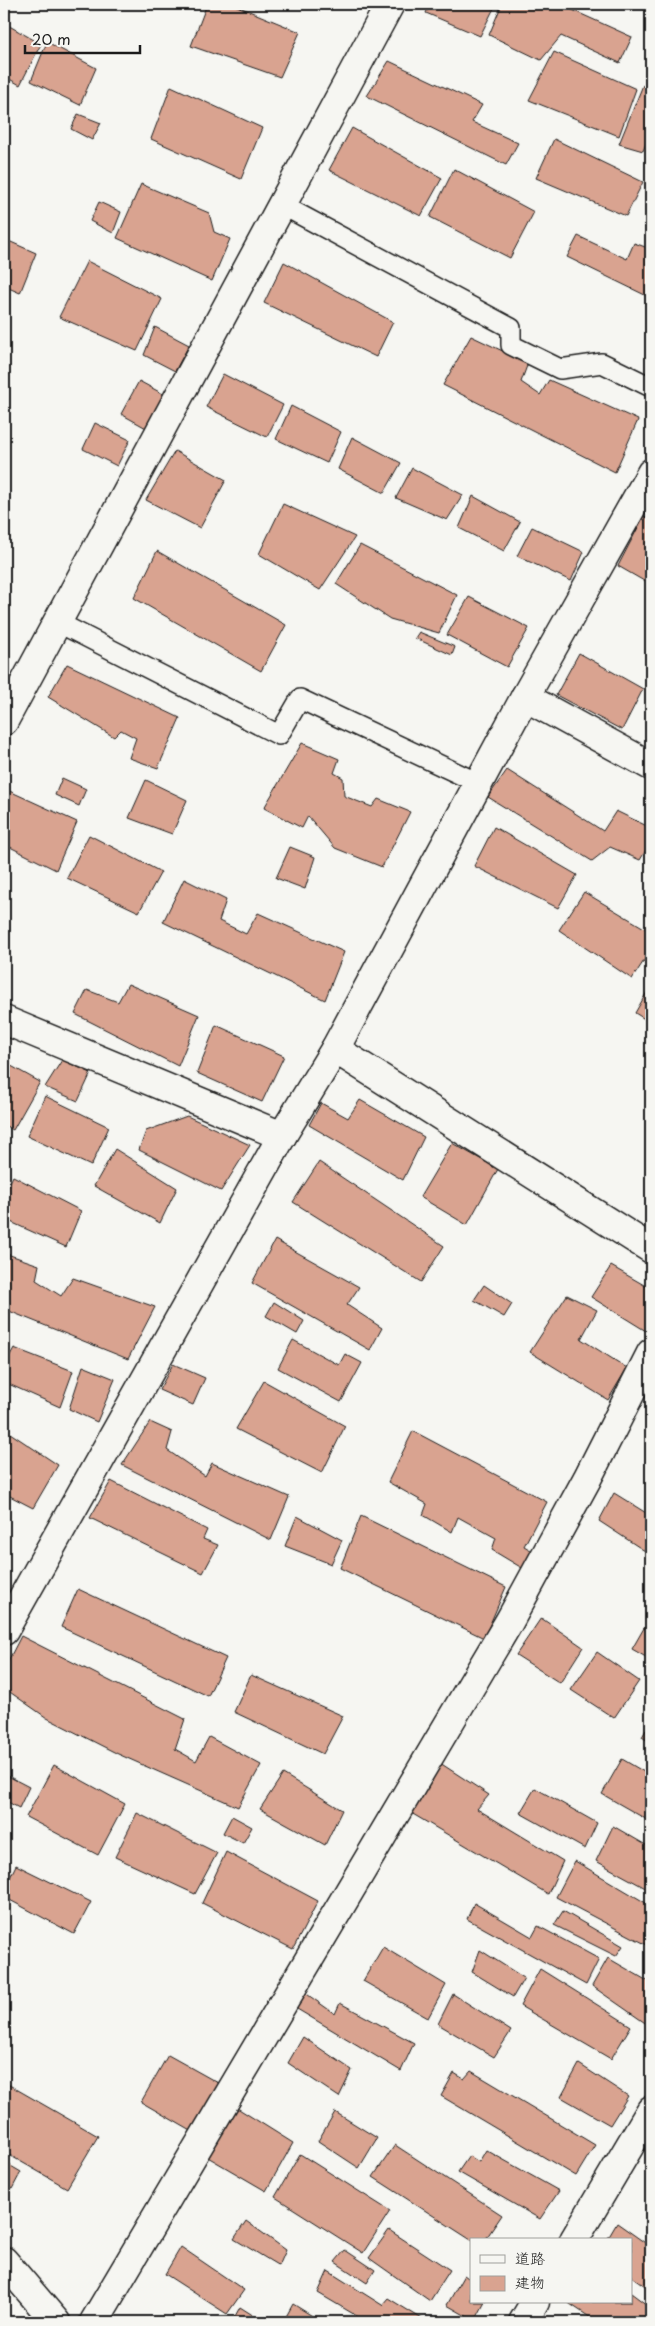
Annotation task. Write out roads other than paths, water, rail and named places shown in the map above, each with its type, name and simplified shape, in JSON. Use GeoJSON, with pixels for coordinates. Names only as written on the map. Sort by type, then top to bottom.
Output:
{"type":"FeatureCollection","features":[{"type":"Feature","properties":{"kind":"street"},"geometry":{"type":"LineString","coordinates":[[4,721],[390,4]]}},
{"type":"Feature","properties":{"kind":"street"},"geometry":{"type":"LineString","coordinates":[[4,1631],[282,1136],[335,1049],[478,782],[651,473]]}},
{"type":"Feature","properties":{"kind":"street"},"geometry":{"type":"LineString","coordinates":[[525,697],[651,766]]}},
{"type":"Feature","properties":{"kind":"street"},"geometry":{"type":"LineString","coordinates":[[4,1020],[282,1136]]}},
{"type":"Feature","properties":{"kind":"street"},"geometry":{"type":"LineString","coordinates":[[335,1049],[651,1249]]}},
{"type":"Feature","properties":{"kind":"street"},"geometry":{"type":"LineString","coordinates":[[94,2322],[509,1622],[587,1479],[651,1353]]}},
{"type":"Feature","properties":{"kind":"street"},"geometry":{"type":"LineString","coordinates":[[575,2238],[651,2110]]}},
{"type":"Feature","properties":{"kind":"street"},"geometry":{"type":"LineString","coordinates":[[4,2261],[56,2322]]}},
{"type":"Feature","properties":{"kind":"street"},"geometry":{"type":"LineString","coordinates":[[523,2322],[534,2304]]}},
{"type":"Feature","properties":{"kind":"lane"},"geometry":{"type":"LineString","coordinates":[[282,205],[511,328],[511,345],[560,370],[602,363],[651,387]]}},
{"type":"Feature","properties":{"kind":"lane"},"geometry":{"type":"LineString","coordinates":[[57,622],[279,735],[300,699],[478,782]]}}]}
